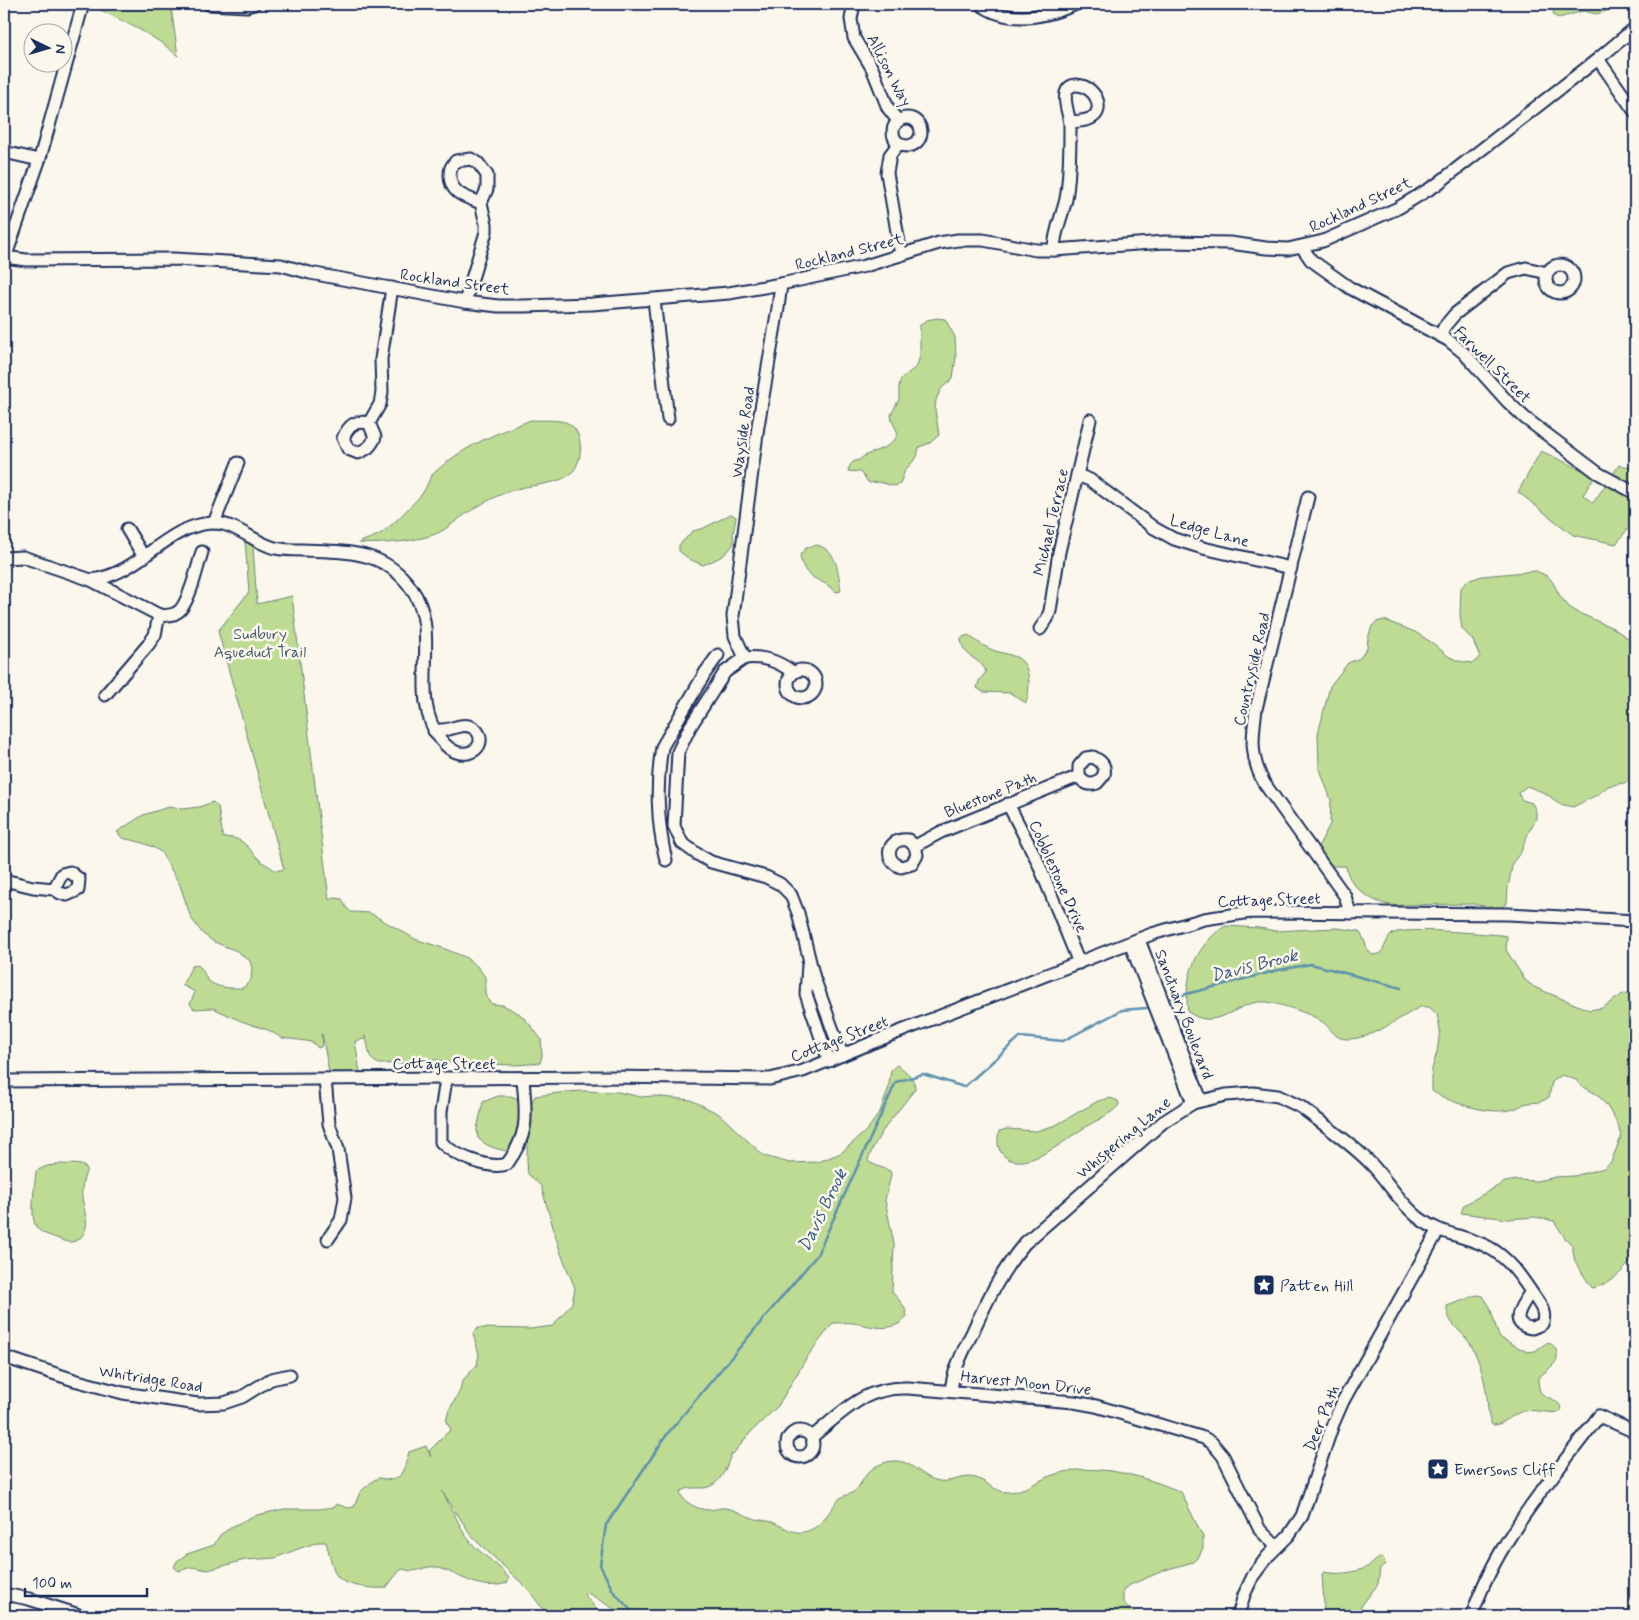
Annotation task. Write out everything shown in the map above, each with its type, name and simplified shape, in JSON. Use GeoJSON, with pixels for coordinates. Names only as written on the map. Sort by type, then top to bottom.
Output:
{"type":"FeatureCollection","features":[{"type":"Feature","properties":{"kind":"street"},"geometry":{"type":"LineString","coordinates":[[4,259],[39,160],[83,4]]}},
{"type":"Feature","properties":{"kind":"street"},"geometry":{"type":"LineString","coordinates":[[208,4],[247,6],[254,4]]}},
{"type":"Feature","properties":{"kind":"street","name":"Allison Way"},"geometry":{"type":"LineString","coordinates":[[854,4],[851,19],[854,38],[872,68],[888,108],[898,121]]}},
{"type":"Feature","properties":{"kind":"street"},"geometry":{"type":"LineString","coordinates":[[980,4],[999,13],[1021,17],[1033,17],[1076,4]]}},
{"type":"Feature","properties":{"kind":"street","name":"Rockland Street"},"geometry":{"type":"LineString","coordinates":[[4,259],[174,258],[281,265],[310,274],[465,302],[498,306],[524,306],[592,304],[729,293],[864,266],[939,243],[972,240],[983,240],[1036,250],[1165,242],[1230,243],[1277,250],[1302,247],[1324,241],[1409,202],[1451,174],[1635,28]]}},
{"type":"Feature","properties":{"kind":"street"},"geometry":{"type":"LineString","coordinates":[[1598,59],[1635,112]]}},
{"type":"Feature","properties":{"kind":"street","name":"Allison Way"},"geometry":{"type":"LineString","coordinates":[[908,118],[915,121],[919,126],[918,140],[905,146],[899,143],[894,138],[893,130],[898,121],[908,118]]}},
{"type":"Feature","properties":{"kind":"street"},"geometry":{"type":"LineString","coordinates":[[1054,250],[1054,235],[1066,198],[1070,122]]}},
{"type":"Feature","properties":{"kind":"street","name":"Allison Way"},"geometry":{"type":"LineString","coordinates":[[899,143],[890,155],[887,173],[901,255]]}},
{"type":"Feature","properties":{"kind":"street"},"geometry":{"type":"LineString","coordinates":[[4,152],[39,160]]}},
{"type":"Feature","properties":{"kind":"street"},"geometry":{"type":"LineString","coordinates":[[465,302],[486,232],[486,224],[480,203]]}},
{"type":"Feature","properties":{"kind":"street","name":"Farwell Street"},"geometry":{"type":"LineString","coordinates":[[1302,247],[1311,260],[1350,288],[1441,335],[1464,354],[1525,418],[1598,473],[1635,493]]}},
{"type":"Feature","properties":{"kind":"street"},"geometry":{"type":"LineString","coordinates":[[1441,335],[1444,327],[1455,314],[1508,273],[1526,268],[1548,273]]}},
{"type":"Feature","properties":{"kind":"street","name":"Wayside Road"},"geometry":{"type":"LineString","coordinates":[[745,658],[735,636],[733,616],[758,426],[781,284]]}},
{"type":"Feature","properties":{"kind":"street"},"geometry":{"type":"LineString","coordinates":[[369,423],[380,404],[382,392],[381,359],[392,288]]}},
{"type":"Feature","properties":{"kind":"street"},"geometry":{"type":"LineString","coordinates":[[654,300],[668,418]]}},
{"type":"Feature","properties":{"kind":"street","name":"Michael Terrace"},"geometry":{"type":"LineString","coordinates":[[1040,629],[1050,611],[1059,552],[1090,420]]}},
{"type":"Feature","properties":{"kind":"street"},"geometry":{"type":"LineString","coordinates":[[214,523],[238,463]]}},
{"type":"Feature","properties":{"kind":"street","name":"Ledge Lane"},"geometry":{"type":"LineString","coordinates":[[1077,475],[1090,480],[1154,528],[1174,539],[1202,548],[1291,568]]}},
{"type":"Feature","properties":{"kind":"street","name":"Countryside Road"},"geometry":{"type":"LineString","coordinates":[[1308,497],[1256,709],[1253,753],[1255,764],[1264,783],[1345,896],[1350,913]]}},
{"type":"Feature","properties":{"kind":"street"},"geometry":{"type":"LineString","coordinates":[[91,580],[115,573],[144,557],[173,536],[194,526],[214,523],[242,532],[258,542],[276,548],[363,555],[380,560],[394,569],[411,588],[420,604],[425,632],[424,700],[434,731]]}},
{"type":"Feature","properties":{"kind":"street"},"geometry":{"type":"LineString","coordinates":[[127,529],[144,557]]}},
{"type":"Feature","properties":{"kind":"street"},"geometry":{"type":"LineString","coordinates":[[4,558],[23,557],[91,580],[159,615],[174,614],[181,609],[202,552]]}},
{"type":"Feature","properties":{"kind":"street"},"geometry":{"type":"LineString","coordinates":[[105,695],[155,635],[159,615]]}},
{"type":"Feature","properties":{"kind":"street"},"geometry":{"type":"LineString","coordinates":[[666,860],[659,827],[662,747],[718,654]]}},
{"type":"Feature","properties":{"kind":"street"},"geometry":{"type":"LineString","coordinates":[[793,672],[768,658],[745,658],[726,672],[690,727],[678,752],[674,826],[682,843],[711,862],[763,876],[780,884],[792,895],[814,978],[842,1055]]}},
{"type":"Feature","properties":{"kind":"street"},"geometry":{"type":"LineString","coordinates":[[695,690],[708,698]]}},
{"type":"Feature","properties":{"kind":"street"},"geometry":{"type":"LineString","coordinates":[[662,747],[678,752]]}},
{"type":"Feature","properties":{"kind":"street","name":"Bluestone Path"},"geometry":{"type":"LineString","coordinates":[[915,846],[941,832],[1079,776]]}},
{"type":"Feature","properties":{"kind":"street","name":"Cobblestone Drive"},"geometry":{"type":"LineString","coordinates":[[1008,804],[1037,860],[1079,963]]}},
{"type":"Feature","properties":{"kind":"street"},"geometry":{"type":"LineString","coordinates":[[661,837],[678,834]]}},
{"type":"Feature","properties":{"kind":"street"},"geometry":{"type":"LineString","coordinates":[[4,880],[33,887],[54,889]]}},
{"type":"Feature","properties":{"kind":"street","name":"Cottage Street"},"geometry":{"type":"LineString","coordinates":[[4,1081],[770,1078],[798,1073],[1134,941],[1188,922],[1234,914],[1266,912],[1508,914],[1635,921]]}},
{"type":"Feature","properties":{"kind":"street","name":"Sanctuary Boulevard"},"geometry":{"type":"LineString","coordinates":[[1134,941],[1197,1101]]}},
{"type":"Feature","properties":{"kind":"street"},"geometry":{"type":"LineString","coordinates":[[809,959],[806,994],[829,1060]]}},
{"type":"Feature","properties":{"kind":"street"},"geometry":{"type":"LineString","coordinates":[[446,1079],[441,1112],[440,1142],[454,1152],[493,1166],[507,1164],[517,1148],[526,1124],[523,1079]]}},
{"type":"Feature","properties":{"kind":"street"},"geometry":{"type":"LineString","coordinates":[[325,1080],[329,1124],[338,1149],[345,1198],[340,1220],[328,1239]]}},
{"type":"Feature","properties":{"kind":"street","name":"Whispering Lane"},"geometry":{"type":"LineString","coordinates":[[951,1391],[956,1369],[992,1290],[1016,1254],[1035,1233],[1162,1122],[1197,1101],[1226,1094],[1266,1093],[1289,1100],[1305,1110],[1361,1155],[1420,1219],[1438,1231],[1479,1243],[1496,1252],[1518,1273],[1531,1292]]}},
{"type":"Feature","properties":{"kind":"street","name":"Deer Path"},"geometry":{"type":"LineString","coordinates":[[1238,1616],[1244,1595],[1253,1576],[1289,1535],[1302,1516],[1333,1424],[1438,1231]]}},
{"type":"Feature","properties":{"kind":"street","name":"Whitridge Road"},"geometry":{"type":"LineString","coordinates":[[4,1357],[74,1380],[123,1393],[198,1404],[224,1403],[242,1397],[271,1379],[290,1375]]}},
{"type":"Feature","properties":{"kind":"street","name":"Harvest Moon Drive"},"geometry":{"type":"LineString","coordinates":[[812,1437],[853,1404],[880,1390],[899,1388],[951,1391],[1064,1400],[1085,1404],[1204,1438],[1212,1443],[1223,1456],[1260,1530],[1277,1547]]}},
{"type":"Feature","properties":{"kind":"street"},"geometry":{"type":"LineString","coordinates":[[1472,1616],[1487,1577],[1513,1531],[1599,1416],[1635,1432]]}},
{"type":"Feature","properties":{"kind":"street"},"geometry":{"type":"LineString","coordinates":[[4,1594],[29,1599],[82,1616]]}},
{"type":"Feature","properties":{"kind":"green space"},"geometry":{"type":"Polygon","coordinates":[[[95,4],[166,4],[171,7],[178,56],[159,41],[95,7],[95,4]]]}},
{"type":"Feature","properties":{"kind":"green space"},"geometry":{"type":"Polygon","coordinates":[[[1557,4],[1617,4],[1610,10],[1596,14],[1583,11],[1559,18],[1554,16],[1553,12],[1557,4]]]}},
{"type":"Feature","properties":{"kind":"green space"},"geometry":{"type":"Polygon","coordinates":[[[945,319],[955,337],[956,357],[953,378],[941,389],[936,400],[935,409],[939,435],[930,443],[919,447],[917,457],[905,470],[900,484],[894,486],[879,482],[869,483],[860,472],[848,471],[850,466],[853,462],[864,456],[887,446],[895,439],[898,433],[891,415],[899,399],[901,379],[917,366],[920,356],[920,325],[927,320],[945,319]]]}},
{"type":"Feature","properties":{"kind":"green space"},"geometry":{"type":"Polygon","coordinates":[[[531,420],[562,421],[571,425],[576,430],[580,443],[579,458],[577,465],[568,476],[554,482],[503,493],[460,518],[444,530],[431,536],[399,542],[359,543],[380,534],[390,526],[422,494],[433,474],[455,456],[492,436],[531,420]]]}},
{"type":"Feature","properties":{"kind":"green space"},"geometry":{"type":"Polygon","coordinates":[[[1541,451],[1595,476],[1583,495],[1593,503],[1619,465],[1635,468],[1635,520],[1616,544],[1573,535],[1518,492],[1541,451]]]}},
{"type":"Feature","properties":{"kind":"green space"},"geometry":{"type":"Polygon","coordinates":[[[731,514],[736,517],[733,534],[734,542],[725,554],[703,565],[689,559],[679,551],[679,545],[693,531],[704,528],[731,514]]]}},
{"type":"Feature","properties":{"kind":"green space","name":"Sudbury Aqueduct Trail"},"geometry":{"type":"Polygon","coordinates":[[[245,541],[253,547],[257,604],[292,596],[329,900],[334,898],[342,899],[351,912],[370,913],[415,939],[465,957],[478,967],[485,977],[485,994],[488,1000],[492,1004],[503,1005],[520,1014],[541,1039],[542,1056],[540,1063],[517,1065],[487,1064],[457,1067],[449,1062],[430,1060],[423,1063],[379,1064],[370,1056],[365,1036],[365,1039],[355,1041],[360,1073],[329,1072],[322,1034],[323,1041],[321,1047],[318,1048],[313,1043],[307,1041],[282,1038],[268,1030],[241,1021],[213,1008],[194,1009],[190,1004],[195,992],[182,985],[192,966],[198,965],[207,979],[214,985],[243,988],[251,980],[252,968],[250,961],[237,951],[214,942],[203,934],[191,918],[180,885],[161,852],[140,842],[122,838],[117,832],[143,815],[169,807],[182,809],[199,807],[213,802],[218,807],[223,838],[241,841],[262,862],[276,871],[284,869],[218,631],[249,592],[245,541]]]}},
{"type":"Feature","properties":{"kind":"green space"},"geometry":{"type":"Polygon","coordinates":[[[817,545],[824,548],[833,557],[838,570],[841,591],[836,592],[805,570],[800,555],[806,548],[817,545]]]}},
{"type":"Feature","properties":{"kind":"green space"},"geometry":{"type":"Polygon","coordinates":[[[1536,571],[1547,576],[1552,581],[1560,596],[1569,607],[1613,628],[1635,643],[1635,781],[1608,786],[1597,795],[1573,807],[1560,804],[1545,793],[1527,786],[1518,793],[1522,800],[1532,803],[1536,811],[1536,819],[1521,852],[1513,862],[1507,903],[1501,908],[1473,904],[1393,905],[1384,904],[1366,896],[1352,882],[1346,866],[1331,866],[1318,847],[1330,824],[1331,800],[1319,767],[1318,734],[1330,686],[1348,663],[1360,658],[1367,648],[1372,626],[1376,622],[1384,620],[1415,632],[1458,661],[1472,663],[1476,661],[1480,656],[1472,639],[1462,629],[1460,615],[1461,588],[1467,581],[1482,576],[1536,571]]]}},
{"type":"Feature","properties":{"kind":"green space"},"geometry":{"type":"Polygon","coordinates":[[[968,635],[985,647],[1014,656],[1023,662],[1029,679],[1026,703],[1010,693],[983,692],[977,688],[979,681],[986,672],[982,665],[963,648],[961,638],[968,635]]]}},
{"type":"Feature","properties":{"kind":"green space"},"geometry":{"type":"Polygon","coordinates":[[[1225,926],[1275,931],[1336,928],[1359,931],[1372,955],[1380,954],[1390,936],[1399,932],[1462,932],[1501,935],[1507,936],[1506,950],[1525,980],[1534,987],[1589,1010],[1602,1008],[1623,994],[1635,991],[1635,1255],[1627,1266],[1605,1284],[1592,1288],[1575,1262],[1572,1245],[1554,1221],[1535,1217],[1508,1219],[1461,1213],[1464,1205],[1505,1182],[1517,1180],[1536,1181],[1574,1176],[1604,1168],[1611,1162],[1621,1137],[1618,1125],[1598,1095],[1580,1085],[1576,1080],[1562,1075],[1552,1082],[1549,1097],[1539,1102],[1524,1104],[1505,1111],[1483,1110],[1440,1096],[1432,1091],[1432,1069],[1440,1030],[1437,1014],[1429,1007],[1420,1007],[1366,1036],[1348,1039],[1339,1037],[1310,1015],[1267,1002],[1247,1005],[1219,1017],[1199,1018],[1188,1012],[1187,999],[1190,975],[1199,953],[1206,943],[1225,926]]]}},
{"type":"Feature","properties":{"kind":"green space"},"geometry":{"type":"Polygon","coordinates":[[[897,1065],[912,1078],[915,1089],[876,1141],[868,1160],[870,1163],[890,1171],[891,1175],[885,1200],[894,1244],[892,1292],[904,1307],[907,1317],[895,1326],[882,1328],[850,1323],[833,1323],[807,1357],[778,1406],[731,1454],[725,1470],[718,1480],[709,1487],[685,1489],[680,1492],[681,1495],[689,1503],[699,1508],[707,1510],[728,1509],[753,1518],[772,1522],[792,1531],[802,1532],[808,1531],[821,1523],[839,1499],[855,1491],[872,1469],[891,1461],[906,1463],[935,1480],[945,1481],[971,1477],[1003,1492],[1020,1490],[1050,1476],[1071,1471],[1103,1470],[1136,1476],[1181,1492],[1203,1537],[1203,1548],[1193,1562],[1165,1570],[1130,1585],[1123,1590],[1123,1603],[1139,1616],[630,1616],[585,1592],[584,1594],[602,1616],[548,1616],[527,1588],[473,1538],[442,1491],[465,1535],[475,1547],[509,1578],[507,1583],[496,1585],[478,1584],[445,1570],[431,1567],[412,1571],[400,1570],[386,1588],[368,1588],[353,1585],[341,1580],[335,1573],[326,1542],[318,1542],[275,1558],[245,1560],[208,1570],[191,1567],[179,1571],[174,1567],[177,1561],[187,1554],[214,1545],[220,1535],[253,1516],[284,1509],[334,1507],[336,1504],[348,1508],[354,1507],[360,1492],[374,1480],[379,1478],[392,1480],[400,1476],[409,1452],[426,1446],[431,1457],[429,1451],[451,1429],[446,1422],[449,1410],[460,1391],[462,1381],[477,1365],[479,1354],[473,1334],[478,1328],[530,1329],[553,1326],[572,1303],[575,1288],[560,1251],[541,1186],[528,1174],[528,1137],[532,1101],[535,1096],[584,1091],[618,1092],[641,1097],[653,1096],[691,1100],[719,1114],[764,1156],[790,1163],[818,1162],[841,1153],[867,1130],[880,1112],[888,1090],[891,1070],[897,1065]]]}},
{"type":"Feature","properties":{"kind":"green space"},"geometry":{"type":"Polygon","coordinates":[[[498,1096],[511,1096],[518,1099],[520,1105],[521,1119],[518,1134],[507,1151],[491,1147],[478,1138],[477,1129],[483,1102],[498,1096]]]}},
{"type":"Feature","properties":{"kind":"green space"},"geometry":{"type":"Polygon","coordinates":[[[1110,1098],[1118,1101],[1119,1105],[1116,1108],[1059,1145],[1035,1158],[1013,1161],[1004,1156],[1000,1151],[999,1131],[1007,1129],[1036,1131],[1056,1125],[1098,1101],[1110,1098]]]}},
{"type":"Feature","properties":{"kind":"green space"},"geometry":{"type":"Polygon","coordinates":[[[61,1164],[79,1165],[87,1169],[83,1181],[82,1194],[86,1228],[78,1240],[72,1242],[64,1241],[42,1232],[37,1228],[33,1217],[36,1171],[47,1166],[61,1164]]]}},
{"type":"Feature","properties":{"kind":"green space"},"geometry":{"type":"Polygon","coordinates":[[[1477,1295],[1483,1296],[1490,1307],[1499,1337],[1527,1352],[1535,1351],[1548,1342],[1552,1344],[1556,1350],[1557,1359],[1538,1378],[1540,1391],[1558,1403],[1562,1408],[1560,1412],[1524,1411],[1500,1424],[1492,1425],[1489,1417],[1484,1380],[1477,1357],[1469,1341],[1452,1323],[1447,1313],[1447,1306],[1477,1295]]]}},
{"type":"Feature","properties":{"kind":"green space"},"geometry":{"type":"Polygon","coordinates":[[[1383,1557],[1385,1564],[1380,1568],[1378,1584],[1362,1605],[1357,1616],[1322,1616],[1324,1604],[1322,1574],[1324,1572],[1357,1571],[1383,1557]]]}},
{"type":"Feature","properties":{"kind":"waterway","name":"Davis Brook"},"geometry":{"type":"LineString","coordinates":[[1171,998],[1279,970],[1311,964],[1401,988]]}},
{"type":"Feature","properties":{"kind":"waterway","name":"Davis Brook"},"geometry":{"type":"LineString","coordinates":[[636,1616],[613,1591],[600,1565],[606,1525],[668,1433],[817,1255],[896,1082],[923,1074],[964,1087],[1020,1037],[1063,1041],[1122,1010],[1147,1008]]}},
{"type":"Feature","properties":{"kind":"place","name":"Patten Hill"},"geometry":{"type":"Point","coordinates":[1264,1285]}},
{"type":"Feature","properties":{"kind":"place","name":"Emersons Cliff"},"geometry":{"type":"Point","coordinates":[1438,1469]}}]}
